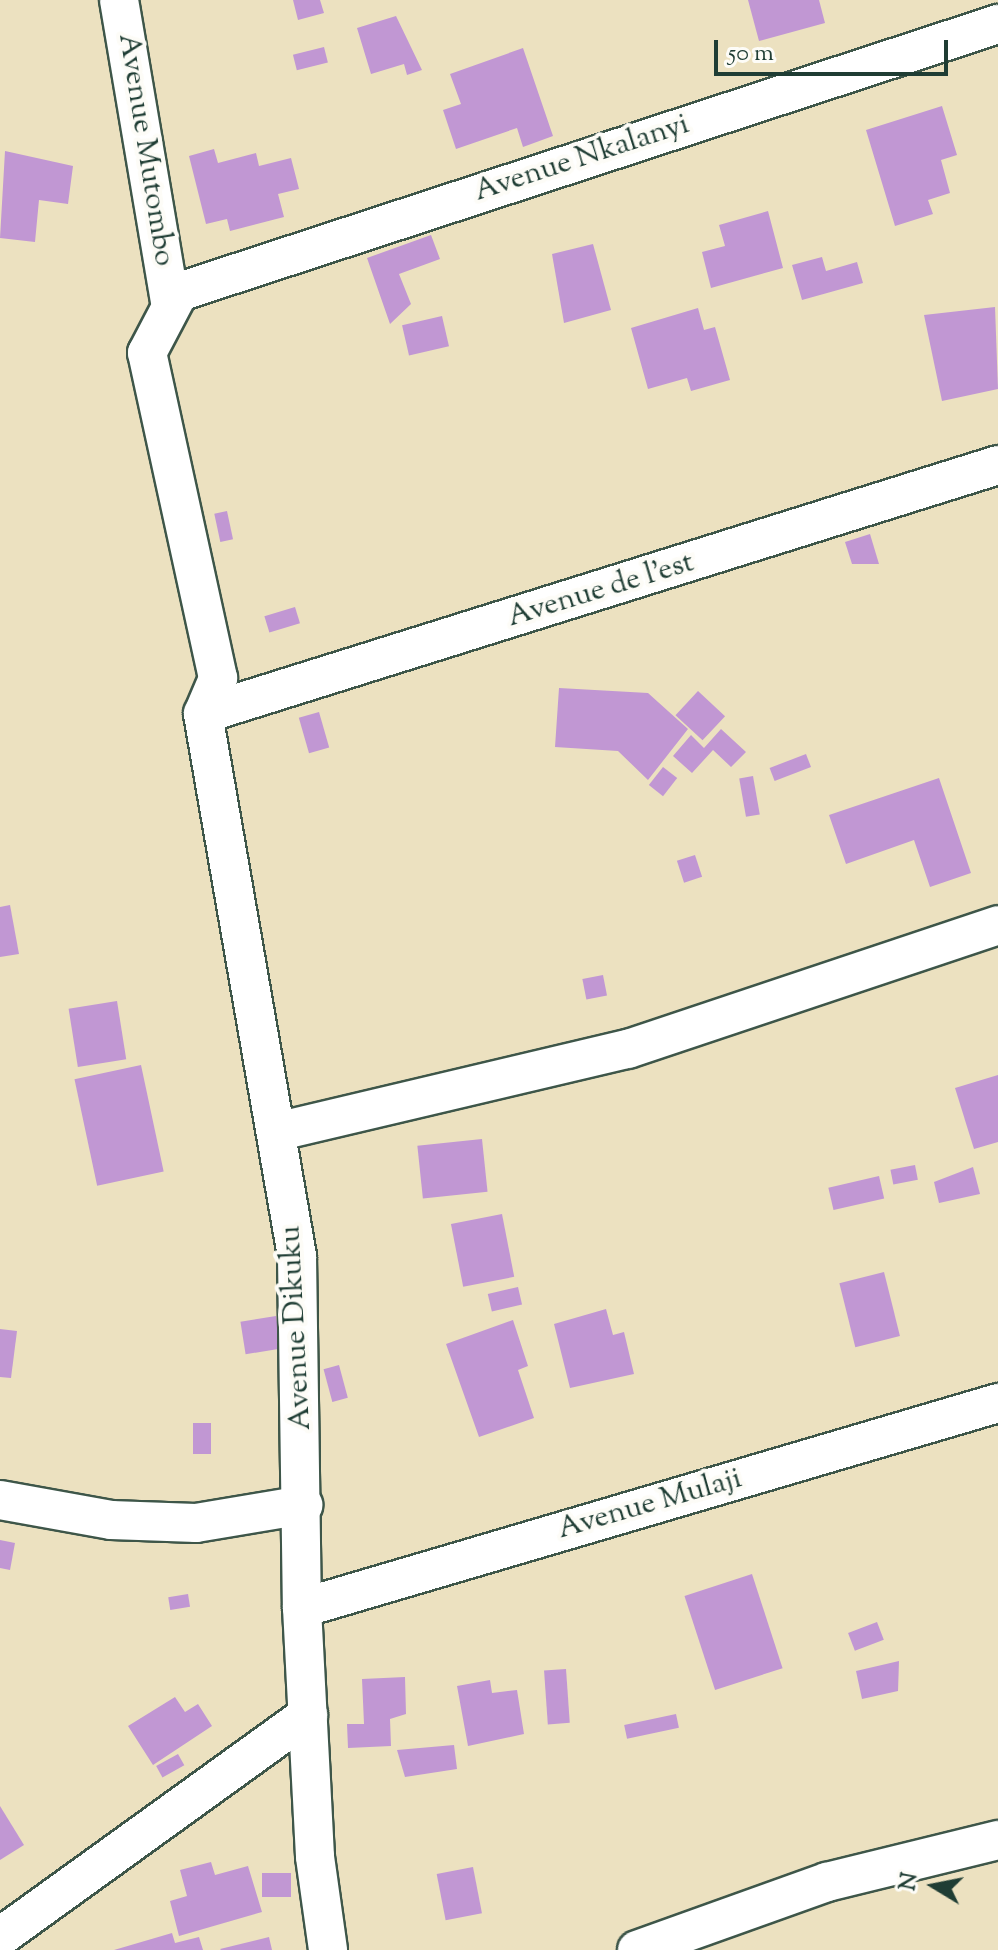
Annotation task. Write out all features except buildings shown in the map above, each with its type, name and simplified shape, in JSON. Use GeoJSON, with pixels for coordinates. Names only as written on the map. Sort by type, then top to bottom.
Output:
{"type":"FeatureCollection","features":[{"type":"Feature","properties":{"kind":"street","name":"Avenue Mutombo"},"geometry":{"type":"LineString","coordinates":[[119,0],[170,301]]}},
{"type":"Feature","properties":{"kind":"street","name":"Avenue Nkalanyi"},"geometry":{"type":"LineString","coordinates":[[170,301],[199,280],[998,24]]}},
{"type":"Feature","properties":{"kind":"street"},"geometry":{"type":"LineString","coordinates":[[170,301],[147,353],[218,678],[203,714]]}},
{"type":"Feature","properties":{"kind":"street","name":"Avenue de l'est"},"geometry":{"type":"LineString","coordinates":[[203,714],[998,465]]}},
{"type":"Feature","properties":{"kind":"street","name":"Avenue Dikuku"},"geometry":{"type":"LineString","coordinates":[[203,714],[240,953],[280,1131],[302,1326],[302,1608],[328,1950]]}},
{"type":"Feature","properties":{"kind":"street"},"geometry":{"type":"LineString","coordinates":[[280,1131],[628,1049],[998,925]]}},
{"type":"Feature","properties":{"kind":"street","name":"Avenue Mulaji"},"geometry":{"type":"LineString","coordinates":[[302,1608],[998,1403]]}},
{"type":"Feature","properties":{"kind":"street"},"geometry":{"type":"LineString","coordinates":[[0,1500],[111,1520],[196,1523],[304,1505]]}},
{"type":"Feature","properties":{"kind":"street"},"geometry":{"type":"LineString","coordinates":[[0,1937],[308,1715]]}},
{"type":"Feature","properties":{"kind":"street"},"geometry":{"type":"LineString","coordinates":[[637,1950],[827,1882],[998,1840]]}}]}
